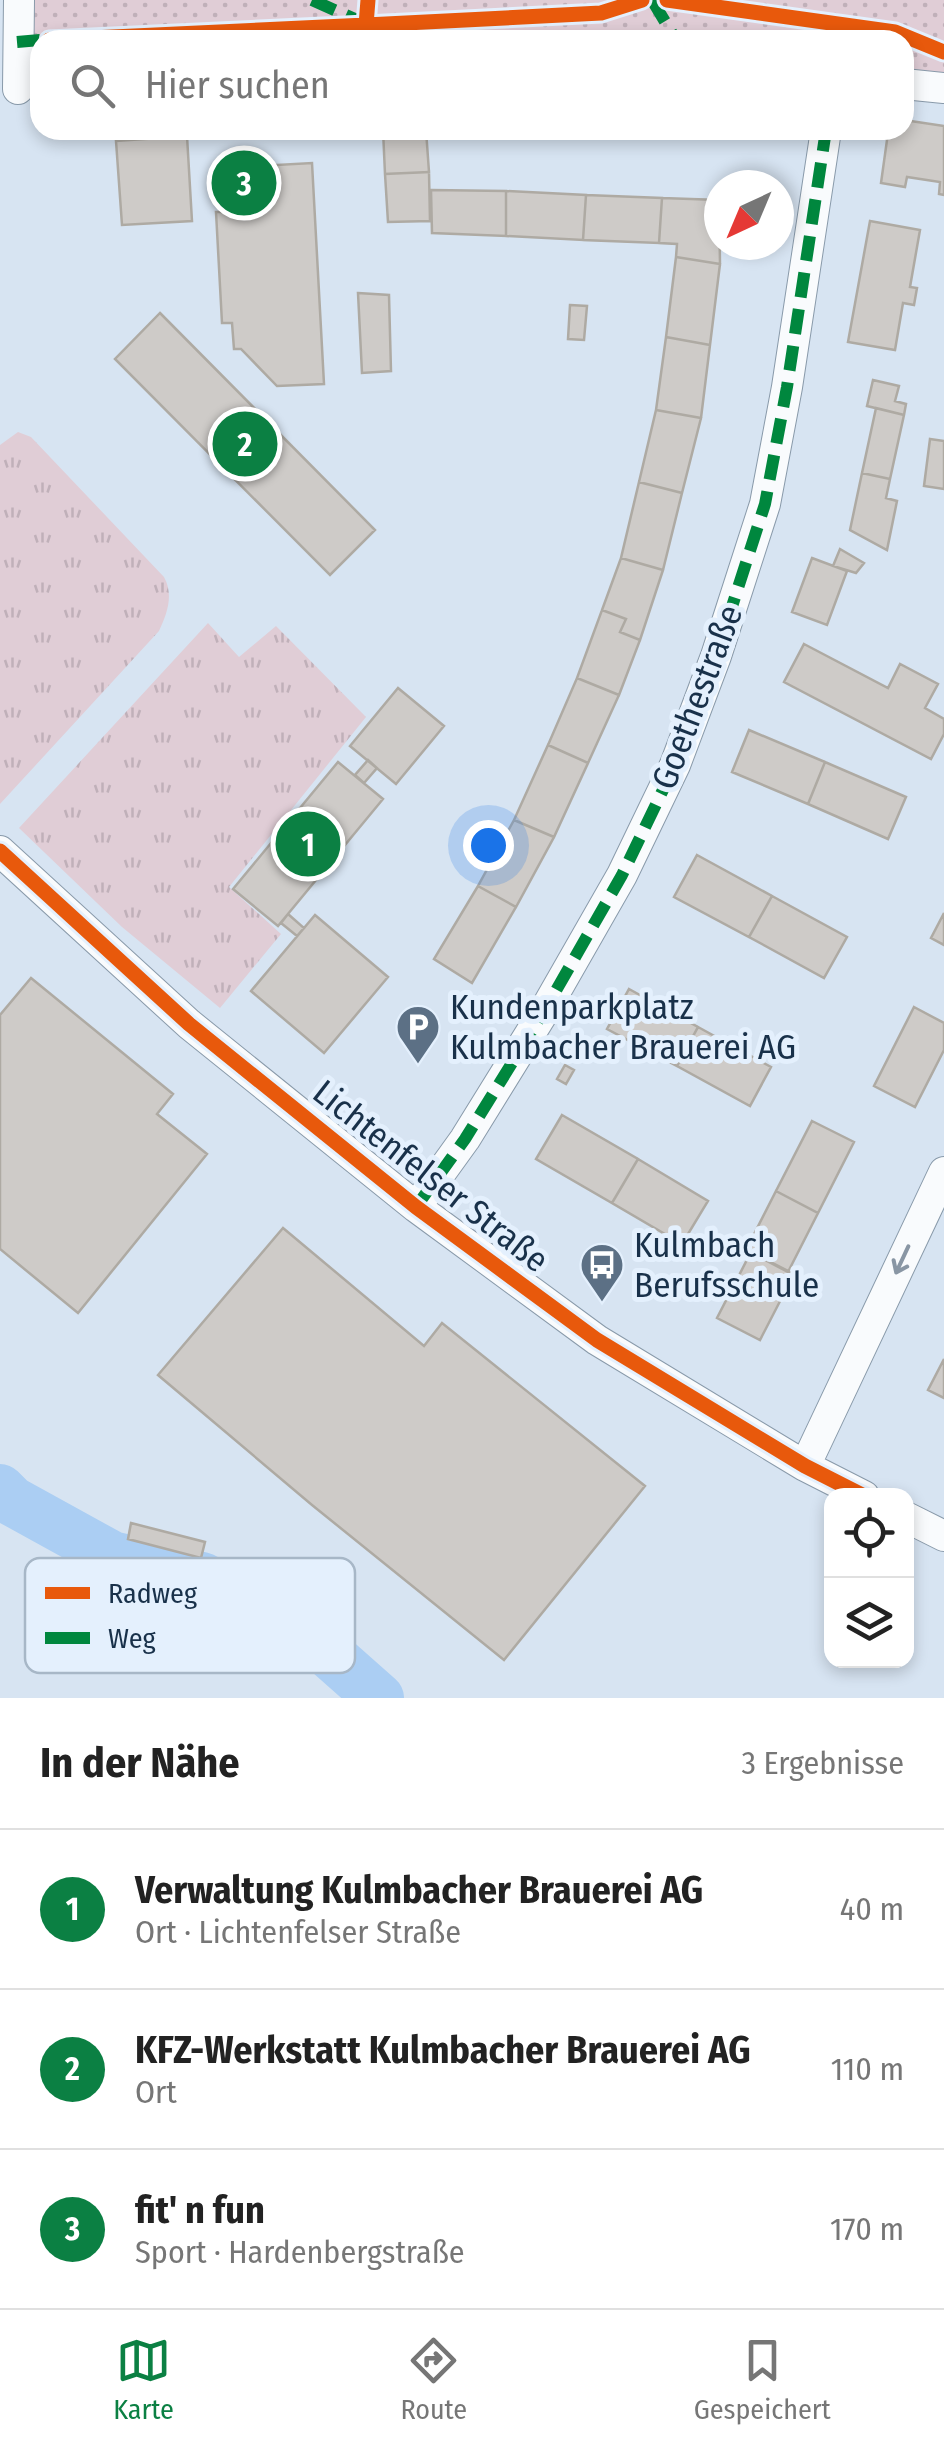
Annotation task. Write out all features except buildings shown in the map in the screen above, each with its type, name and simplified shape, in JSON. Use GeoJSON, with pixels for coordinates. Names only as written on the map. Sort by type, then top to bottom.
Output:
{"type":"FeatureCollection","features":[{"type":"Feature","properties":{"kind":"street"},"geometry":{"type":"LineString","coordinates":[[19,0],[19,89]]}},
{"type":"Feature","properties":{"kind":"street"},"geometry":{"type":"LineString","coordinates":[[914,85],[944,88]]}},
{"type":"Feature","properties":{"kind":"street","name":"Goethestraße"},"geometry":{"type":"LineString","coordinates":[[416,1207],[465,1139],[546,1008],[622,875],[676,765],[765,504],[824,140]]}},
{"type":"Feature","properties":{"kind":"street","name":"Lichtenfelser Straße"},"geometry":{"type":"LineString","coordinates":[[0,851],[189,1024],[416,1207],[597,1340],[805,1466],[848,1488]]}},
{"type":"Feature","properties":{"kind":"street"},"geometry":{"type":"LineString","coordinates":[[805,1466],[944,1172]]}},
{"type":"Feature","properties":{"kind":"street"},"geometry":{"type":"LineString","coordinates":[[914,1521],[944,1536]]}},
{"type":"Feature","properties":{"kind":"green space"},"geometry":{"type":"Polygon","coordinates":[[[33,0],[944,0],[944,76],[914,74],[914,30],[32,30],[33,0]]]}},
{"type":"Feature","properties":{"kind":"green space"},"geometry":{"type":"Polygon","coordinates":[[[18,432],[31,437],[164,577],[169,598],[159,631],[0,804],[0,445],[18,432]]]}},
{"type":"Feature","properties":{"kind":"green space"},"geometry":{"type":"Polygon","coordinates":[[[208,623],[239,657],[276,626],[366,717],[229,887],[281,934],[220,1008],[122,927],[19,828],[208,623]]]}},
{"type":"Feature","properties":{"kind":"waterway"},"geometry":{"type":"LineString","coordinates":[[0,1489],[12,1501],[121,1558]]}},
{"type":"Feature","properties":{"kind":"waterway"},"geometry":{"type":"LineString","coordinates":[[351,1673],[379,1698]]}},
{"type":"Feature","properties":{"kind":"marked path"},"geometry":{"type":"LineString","coordinates":[[312,0],[357,20]]}},
{"type":"Feature","properties":{"kind":"marked path"},"geometry":{"type":"LineString","coordinates":[[652,0],[670,30]]}},
{"type":"Feature","properties":{"kind":"marked path"},"geometry":{"type":"LineString","coordinates":[[17,42],[30,41]]}},
{"type":"Feature","properties":{"kind":"marked path"},"geometry":{"type":"LineString","coordinates":[[416,1207],[465,1139],[546,1008],[622,875],[675,765],[716,656],[765,504],[824,140]]}},
{"type":"Feature","properties":{"kind":"cycle path"},"geometry":{"type":"LineString","coordinates":[[368,0],[366,25],[601,13],[642,0]]}},
{"type":"Feature","properties":{"kind":"cycle path"},"geometry":{"type":"LineString","coordinates":[[667,0],[881,30]]}},
{"type":"Feature","properties":{"kind":"cycle path"},"geometry":{"type":"LineString","coordinates":[[260,30],[366,25]]}},
{"type":"Feature","properties":{"kind":"cycle path"},"geometry":{"type":"LineString","coordinates":[[914,40],[944,52]]}},
{"type":"Feature","properties":{"kind":"cycle path"},"geometry":{"type":"LineString","coordinates":[[0,851],[189,1024],[416,1207],[597,1340],[805,1466],[848,1488]]}},
{"type":"Feature","properties":{"kind":"place","name":"fit' n fun"},"geometry":{"type":"Point","coordinates":[244,183]}},
{"type":"Feature","properties":{"kind":"place","name":"KFZ-Werkstatt Kulmbacher Brauerei AG"},"geometry":{"type":"Point","coordinates":[245,444]}},
{"type":"Feature","properties":{"kind":"place","name":"Verwaltung Kulmbacher Brauerei AG"},"geometry":{"type":"Point","coordinates":[308,844]}},
{"type":"Feature","properties":{"kind":"place","name":"Kundenparkplatz Kulmbacher Brauerei AG"},"geometry":{"type":"Point","coordinates":[418,1065]}},
{"type":"Feature","properties":{"kind":"place","name":"Kulmbach Berufsschule"},"geometry":{"type":"Point","coordinates":[602,1303]}}]}
